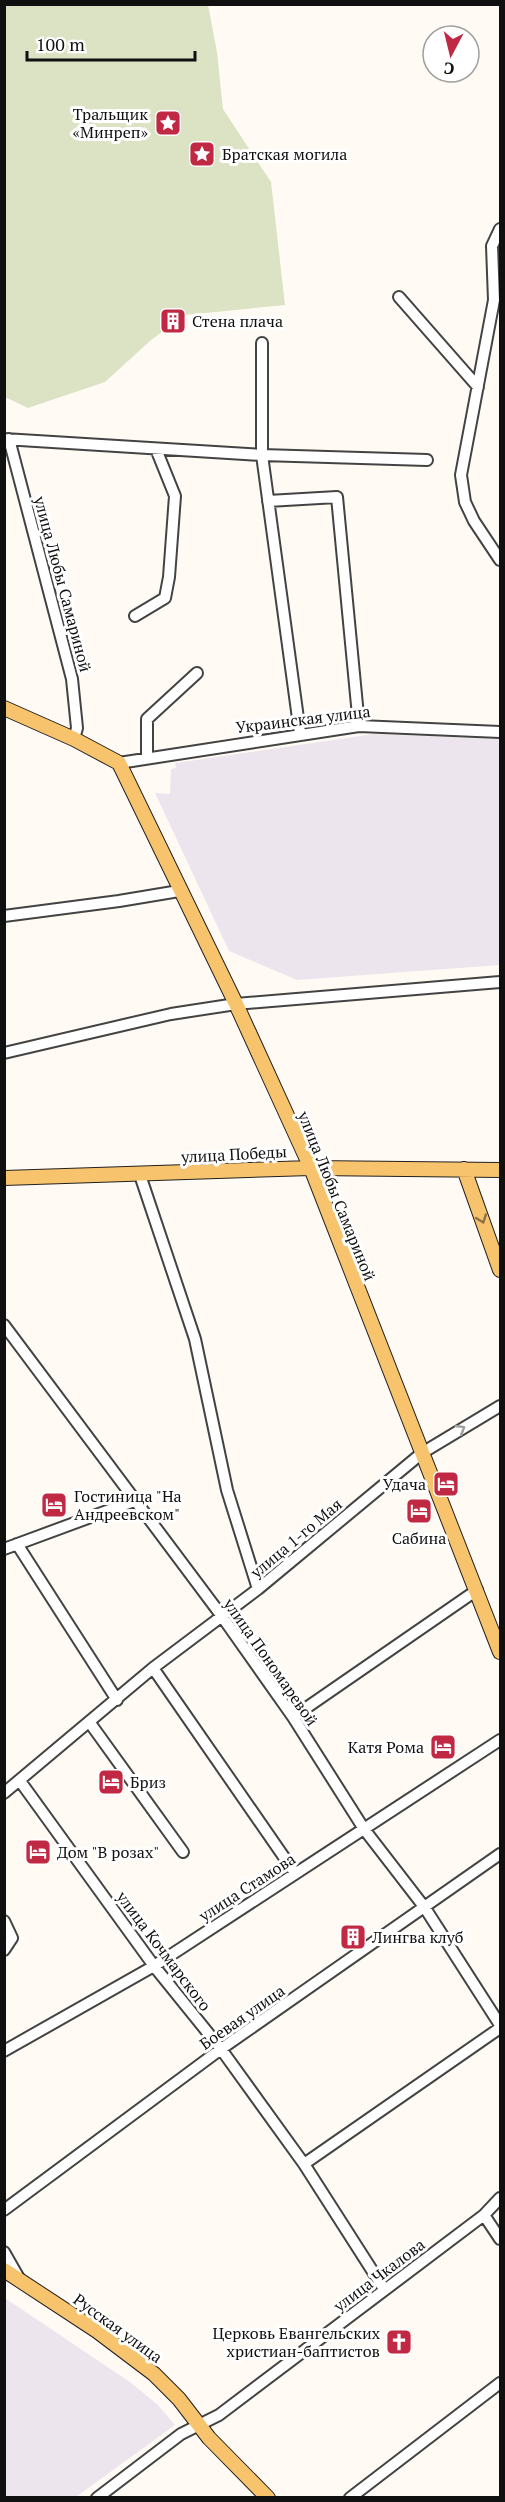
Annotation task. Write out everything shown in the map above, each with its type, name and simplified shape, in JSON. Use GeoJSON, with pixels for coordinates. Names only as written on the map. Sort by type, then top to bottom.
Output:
{"type":"FeatureCollection","features":[{"type":"Feature","properties":{"kind":"main road"},"geometry":{"type":"LineString","coordinates":[[4,708],[119,762]]}},
{"type":"Feature","properties":{"kind":"main road","name":"улица Любы Самариной"},"geometry":{"type":"LineString","coordinates":[[119,762],[179,891],[236,1004],[310,1168],[501,1652]]}},
{"type":"Feature","properties":{"kind":"main road","name":"улица Победы"},"geometry":{"type":"LineString","coordinates":[[4,1178],[310,1168],[501,1170]]}},
{"type":"Feature","properties":{"kind":"main road"},"geometry":{"type":"LineString","coordinates":[[464,1169],[501,1270]]}},
{"type":"Feature","properties":{"kind":"main road","name":"Русская улица"},"geometry":{"type":"LineString","coordinates":[[4,2270],[97,2331],[154,2374],[179,2399],[199,2427],[268,2498]]}},
{"type":"Feature","properties":{"kind":"street"},"geometry":{"type":"LineString","coordinates":[[501,230],[492,246],[494,300],[461,475],[465,502],[474,521],[501,560]]}},
{"type":"Feature","properties":{"kind":"street"},"geometry":{"type":"LineString","coordinates":[[399,297],[478,387]]}},
{"type":"Feature","properties":{"kind":"street"},"geometry":{"type":"LineString","coordinates":[[262,343],[262,455],[300,734]]}},
{"type":"Feature","properties":{"kind":"street"},"geometry":{"type":"LineString","coordinates":[[7,439],[262,455],[427,460]]}},
{"type":"Feature","properties":{"kind":"street","name":"улица Любы Самариной"},"geometry":{"type":"LineString","coordinates":[[7,439],[72,679],[77,728],[74,739]]}},
{"type":"Feature","properties":{"kind":"street"},"geometry":{"type":"LineString","coordinates":[[135,616],[165,598],[169,577],[176,496],[156,449]]}},
{"type":"Feature","properties":{"kind":"street"},"geometry":{"type":"LineString","coordinates":[[268,501],[337,497],[359,726]]}},
{"type":"Feature","properties":{"kind":"street"},"geometry":{"type":"LineString","coordinates":[[147,758],[147,719],[197,673]]}},
{"type":"Feature","properties":{"kind":"street","name":"Украинская улица"},"geometry":{"type":"LineString","coordinates":[[119,762],[359,726],[501,732]]}},
{"type":"Feature","properties":{"kind":"street"},"geometry":{"type":"LineString","coordinates":[[4,916],[179,891]]}},
{"type":"Feature","properties":{"kind":"street"},"geometry":{"type":"LineString","coordinates":[[4,1053],[171,1014],[236,1004],[501,982]]}},
{"type":"Feature","properties":{"kind":"street"},"geometry":{"type":"LineString","coordinates":[[140,1175],[195,1339],[227,1490],[258,1589]]}},
{"type":"Feature","properties":{"kind":"street","name":"улица Пономаревой"},"geometry":{"type":"LineString","coordinates":[[4,1325],[221,1615],[293,1717],[364,1829],[425,1908],[501,2026]]}},
{"type":"Feature","properties":{"kind":"street","name":"улица 1-го Мая"},"geometry":{"type":"LineString","coordinates":[[4,1793],[153,1668],[258,1589],[422,1453],[501,1406]]}},
{"type":"Feature","properties":{"kind":"street"},"geometry":{"type":"LineString","coordinates":[[4,1549],[134,1501]]}},
{"type":"Feature","properties":{"kind":"street"},"geometry":{"type":"LineString","coordinates":[[17,1544],[117,1700]]}},
{"type":"Feature","properties":{"kind":"street"},"geometry":{"type":"LineString","coordinates":[[293,1717],[477,1590]]}},
{"type":"Feature","properties":{"kind":"street"},"geometry":{"type":"LineString","coordinates":[[153,1668],[295,1873]]}},
{"type":"Feature","properties":{"kind":"street"},"geometry":{"type":"LineString","coordinates":[[90,1723],[183,1852]]}},
{"type":"Feature","properties":{"kind":"street","name":"улица Стамова"},"geometry":{"type":"LineString","coordinates":[[4,2051],[154,1966],[501,1740]]}},
{"type":"Feature","properties":{"kind":"street","name":"улица Кочмарского"},"geometry":{"type":"LineString","coordinates":[[20,1781],[154,1966],[221,2049],[304,2164],[384,2289]]}},
{"type":"Feature","properties":{"kind":"street","name":"Боевая улица"},"geometry":{"type":"LineString","coordinates":[[4,2210],[221,2049],[501,1854]]}},
{"type":"Feature","properties":{"kind":"street"},"geometry":{"type":"LineString","coordinates":[[4,1921],[12,1938],[4,1950]]}},
{"type":"Feature","properties":{"kind":"street"},"geometry":{"type":"LineString","coordinates":[[304,2164],[501,2026]]}},
{"type":"Feature","properties":{"kind":"street","name":"улица Чкалова"},"geometry":{"type":"LineString","coordinates":[[97,2498],[181,2434],[219,2415],[484,2215],[501,2198]]}},
{"type":"Feature","properties":{"kind":"street"},"geometry":{"type":"LineString","coordinates":[[484,2215],[501,2239]]}},
{"type":"Feature","properties":{"kind":"street"},"geometry":{"type":"LineString","coordinates":[[4,2252],[20,2281]]}},
{"type":"Feature","properties":{"kind":"street"},"geometry":{"type":"LineString","coordinates":[[350,2498],[501,2383]]}},
{"type":"Feature","properties":{"kind":"shaded area"},"geometry":{"type":"Polygon","coordinates":[[[374,734],[500,739],[500,965],[297,980],[229,951],[155,793],[170,794],[171,769],[176,768],[175,763],[374,734]]]}},
{"type":"Feature","properties":{"kind":"shaded area"},"geometry":{"type":"Polygon","coordinates":[[[5,2298],[130,2382],[158,2405],[175,2425],[76,2497],[7,2497],[4,2495],[5,2298]]]}},
{"type":"Feature","properties":{"kind":"green space"},"geometry":{"type":"Polygon","coordinates":[[[5,4],[208,5],[217,52],[223,109],[271,182],[285,305],[185,315],[151,340],[105,382],[28,408],[5,397],[5,4]]]}},
{"type":"Feature","properties":{"kind":"place","name":"Тральщик «Минреп»"},"geometry":{"type":"Point","coordinates":[168,123]}},
{"type":"Feature","properties":{"kind":"place","name":"Братская могила"},"geometry":{"type":"Point","coordinates":[202,154]}},
{"type":"Feature","properties":{"kind":"place","name":"Стена плача"},"geometry":{"type":"Point","coordinates":[173,321]}},
{"type":"Feature","properties":{"kind":"place","name":"Удача"},"geometry":{"type":"Point","coordinates":[446,1484]}},
{"type":"Feature","properties":{"kind":"place","name":"Гостиница \"На Андреевском\""},"geometry":{"type":"Point","coordinates":[54,1505]}},
{"type":"Feature","properties":{"kind":"place","name":"Сабина"},"geometry":{"type":"Point","coordinates":[419,1511]}},
{"type":"Feature","properties":{"kind":"place","name":"Катя Рома"},"geometry":{"type":"Point","coordinates":[443,1747]}},
{"type":"Feature","properties":{"kind":"place","name":"Бриз"},"geometry":{"type":"Point","coordinates":[111,1782]}},
{"type":"Feature","properties":{"kind":"place","name":"Дом \"В розах\""},"geometry":{"type":"Point","coordinates":[38,1852]}},
{"type":"Feature","properties":{"kind":"place","name":"Лингва клуб"},"geometry":{"type":"Point","coordinates":[353,1937]}},
{"type":"Feature","properties":{"kind":"place","name":"Церковь Евангельских христиан-баптистов"},"geometry":{"type":"Point","coordinates":[399,2342]}}]}
